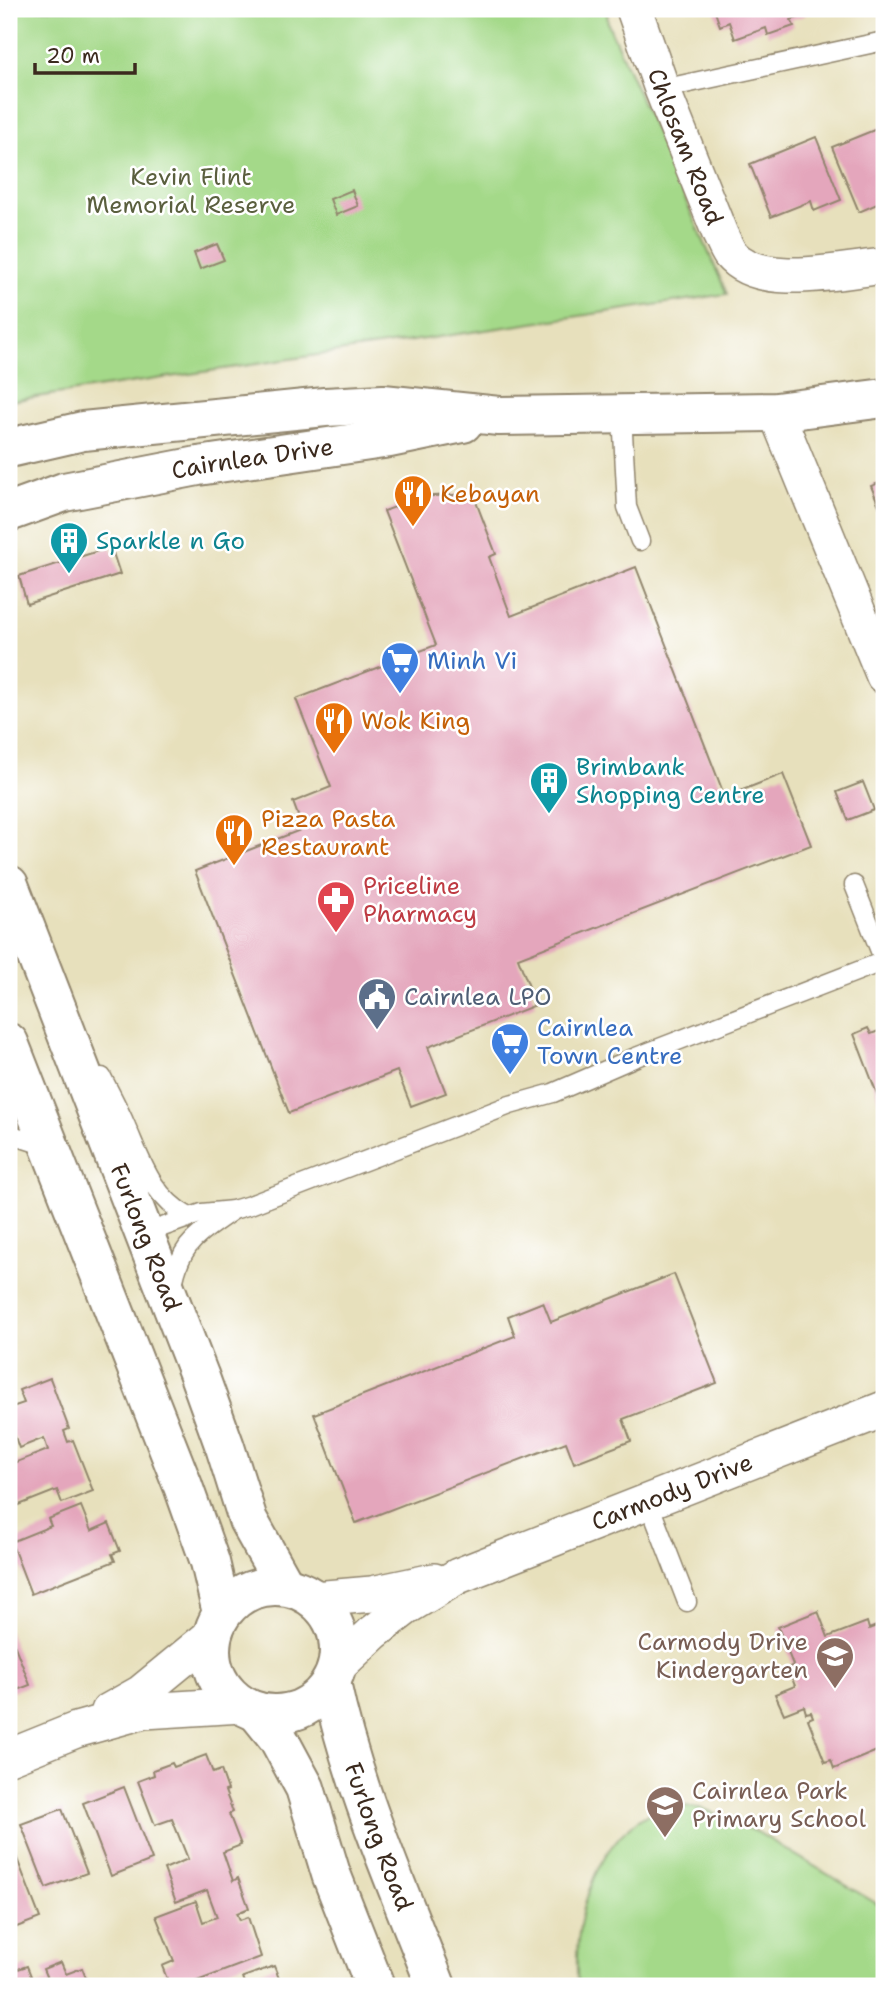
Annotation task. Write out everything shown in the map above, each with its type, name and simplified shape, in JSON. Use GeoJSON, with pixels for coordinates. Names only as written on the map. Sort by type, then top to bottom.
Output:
{"type":"FeatureCollection","features":[{"type":"Feature","properties":{"kind":"main road","name":"Cairnlea Drive"},"geometry":{"type":"LineString","coordinates":[[9,448],[83,431],[325,407],[383,404],[499,416],[776,412],[884,398]]}},
{"type":"Feature","properties":{"kind":"main road","name":"Cairnlea Drive"},"geometry":{"type":"LineString","coordinates":[[9,512],[77,489],[198,466],[390,438],[499,416]]}},
{"type":"Feature","properties":{"kind":"main road","name":"Furlong Road"},"geometry":{"type":"LineString","coordinates":[[9,885],[225,1447],[248,1520],[300,1593]]}},
{"type":"Feature","properties":{"kind":"main road"},"geometry":{"type":"LineString","coordinates":[[12,1067],[50,1147],[183,1486],[209,1562],[217,1624],[211,1655],[216,1674],[226,1692],[249,1708],[278,1738],[305,1788],[331,1874],[375,1986]]}},
{"type":"Feature","properties":{"kind":"main road"},"geometry":{"type":"LineString","coordinates":[[110,1302],[110,1273],[117,1255],[143,1234]]}},
{"type":"Feature","properties":{"kind":"main road"},"geometry":{"type":"LineString","coordinates":[[217,1624],[234,1600],[250,1590],[268,1586],[300,1593],[327,1613],[337,1630],[340,1648],[334,1675],[317,1699],[299,1710],[278,1714],[249,1708]]}},
{"type":"Feature","properties":{"kind":"main road","name":"Furlong Road"},"geometry":{"type":"LineString","coordinates":[[334,1675],[341,1731],[359,1786],[436,1986]]}},
{"type":"Feature","properties":{"kind":"street","name":"Chlosam Road"},"geometry":{"type":"LineString","coordinates":[[634,9],[720,234],[732,256],[756,272],[787,276],[884,266]]}},
{"type":"Feature","properties":{"kind":"street"},"geometry":{"type":"LineString","coordinates":[[776,412],[884,676]]}},
{"type":"Feature","properties":{"kind":"street","name":"Carmody Drive"},"geometry":{"type":"LineString","coordinates":[[334,1675],[373,1633],[408,1606],[458,1576],[884,1409]]}},
{"type":"Feature","properties":{"kind":"street","name":"Carmody Drive"},"geometry":{"type":"LineString","coordinates":[[300,1593],[372,1594],[458,1576]]}},
{"type":"Feature","properties":{"kind":"street"},"geometry":{"type":"LineString","coordinates":[[76,1730],[141,1693],[217,1624]]}},
{"type":"Feature","properties":{"kind":"street"},"geometry":{"type":"LineString","coordinates":[[9,1757],[76,1730],[144,1711],[249,1708]]}},
{"type":"Feature","properties":{"kind":"lane"},"geometry":{"type":"LineString","coordinates":[[663,89],[884,41]]}},
{"type":"Feature","properties":{"kind":"lane"},"geometry":{"type":"LineString","coordinates":[[622,414],[627,507],[640,541]]}},
{"type":"Feature","properties":{"kind":"lane"},"geometry":{"type":"LineString","coordinates":[[170,1303],[175,1273],[183,1251],[191,1240],[233,1210],[510,1105],[553,1093],[709,1028],[884,961],[854,885]]}},
{"type":"Feature","properties":{"kind":"lane"},"geometry":{"type":"LineString","coordinates":[[65,1031],[102,1077],[151,1183],[175,1210],[189,1217]]}},
{"type":"Feature","properties":{"kind":"lane"},"geometry":{"type":"LineString","coordinates":[[9,1134],[50,1147]]}},
{"type":"Feature","properties":{"kind":"lane"},"geometry":{"type":"LineString","coordinates":[[143,1234],[202,1213],[233,1210]]}},
{"type":"Feature","properties":{"kind":"lane"},"geometry":{"type":"LineString","coordinates":[[648,1501],[687,1602]]}},
{"type":"Feature","properties":{"kind":"green space","name":"Kevin Flint Memorial Reserve"},"geometry":{"type":"Polygon","coordinates":[[[9,9],[607,9],[608,24],[727,294],[9,401],[9,9]]]}},
{"type":"Feature","properties":{"kind":"green space"},"geometry":{"type":"Polygon","coordinates":[[[685,1806],[704,1809],[757,1832],[884,1908],[884,1986],[578,1986],[578,1938],[582,1914],[599,1867],[628,1828],[648,1814],[661,1809],[685,1806]]]}},
{"type":"Feature","properties":{"kind":"building"},"geometry":{"type":"Polygon","coordinates":[[[714,9],[805,9],[806,15],[791,20],[794,26],[768,35],[766,28],[735,39],[729,22],[720,26],[714,9]]]}},
{"type":"Feature","properties":{"kind":"building"},"geometry":{"type":"Polygon","coordinates":[[[884,126],[884,191],[881,192],[884,201],[859,212],[832,147],[884,126]]]}},
{"type":"Feature","properties":{"kind":"building"},"geometry":{"type":"Polygon","coordinates":[[[816,137],[841,200],[814,211],[811,201],[771,217],[750,164],[816,137]]]}},
{"type":"Feature","properties":{"kind":"building"},"geometry":{"type":"Polygon","coordinates":[[[352,190],[358,206],[336,215],[330,199],[352,190]]]}},
{"type":"Feature","properties":{"kind":"building"},"geometry":{"type":"Polygon","coordinates":[[[217,244],[224,260],[200,269],[194,253],[217,244]]]}},
{"type":"Feature","properties":{"kind":"building"},"geometry":{"type":"Polygon","coordinates":[[[884,481],[884,518],[871,486],[884,481]]]}},
{"type":"Feature","properties":{"kind":"building","name":"Brimbank Shopping Centre"},"geometry":{"type":"Polygon","coordinates":[[[473,494],[496,554],[489,557],[511,616],[636,567],[725,797],[783,774],[811,845],[518,958],[536,1005],[428,1047],[446,1093],[411,1106],[397,1071],[289,1113],[195,871],[303,829],[293,802],[331,787],[296,699],[436,645],[384,511],[398,506],[395,498],[473,494]]]}},
{"type":"Feature","properties":{"kind":"building","name":"Sparkle n Go"},"geometry":{"type":"Polygon","coordinates":[[[111,547],[120,574],[27,604],[19,576],[111,547]]]}},
{"type":"Feature","properties":{"kind":"building"},"geometry":{"type":"Polygon","coordinates":[[[863,782],[874,810],[848,820],[837,792],[863,782]]]}},
{"type":"Feature","properties":{"kind":"building"},"geometry":{"type":"Polygon","coordinates":[[[868,1028],[871,1034],[884,1029],[884,1112],[854,1034],[868,1028]]]}},
{"type":"Feature","properties":{"kind":"building"},"geometry":{"type":"Polygon","coordinates":[[[674,1274],[717,1383],[623,1419],[631,1441],[574,1463],[566,1442],[356,1523],[314,1414],[515,1336],[508,1316],[543,1302],[551,1322],[674,1274]]]}},
{"type":"Feature","properties":{"kind":"building"},"geometry":{"type":"Polygon","coordinates":[[[50,1378],[69,1429],[64,1431],[68,1442],[73,1440],[93,1491],[62,1503],[57,1490],[9,1509],[9,1465],[48,1450],[44,1438],[19,1448],[15,1437],[9,1440],[9,1408],[24,1403],[19,1390],[50,1378]]]}},
{"type":"Feature","properties":{"kind":"building"},"geometry":{"type":"Polygon","coordinates":[[[81,1506],[91,1531],[109,1523],[120,1551],[112,1554],[115,1561],[31,1594],[11,1542],[51,1526],[48,1519],[81,1506]]]}},
{"type":"Feature","properties":{"kind":"building","name":"Carmody Drive Kindergarten"},"geometry":{"type":"Polygon","coordinates":[[[818,1611],[828,1637],[867,1622],[869,1629],[884,1623],[884,1748],[834,1769],[831,1760],[825,1762],[808,1719],[813,1717],[811,1712],[806,1713],[804,1706],[784,1714],[775,1694],[795,1686],[788,1668],[793,1665],[778,1627],[818,1611]]]}},
{"type":"Feature","properties":{"kind":"building"},"geometry":{"type":"Polygon","coordinates":[[[9,1631],[30,1685],[9,1693],[9,1631]]]}},
{"type":"Feature","properties":{"kind":"building"},"geometry":{"type":"Polygon","coordinates":[[[206,1755],[213,1773],[221,1770],[228,1790],[225,1791],[233,1812],[229,1814],[241,1845],[223,1852],[233,1881],[238,1878],[249,1908],[237,1913],[240,1920],[248,1917],[261,1957],[184,1986],[170,1986],[162,1966],[174,1961],[156,1916],[196,1901],[203,1922],[217,1917],[207,1890],[176,1902],[164,1869],[188,1859],[172,1819],[155,1825],[138,1781],[154,1775],[153,1770],[172,1763],[174,1767],[206,1755]]]}},
{"type":"Feature","properties":{"kind":"building"},"geometry":{"type":"Polygon","coordinates":[[[124,1787],[152,1860],[111,1876],[83,1803],[124,1787]]]}},
{"type":"Feature","properties":{"kind":"building"},"geometry":{"type":"Polygon","coordinates":[[[62,1809],[87,1873],[46,1888],[21,1824],[62,1809]]]}},
{"type":"Feature","properties":{"kind":"building"},"geometry":{"type":"Polygon","coordinates":[[[9,1838],[40,1918],[9,1930],[9,1838]]]}},
{"type":"Feature","properties":{"kind":"building"},"geometry":{"type":"Polygon","coordinates":[[[61,1962],[66,1974],[82,1968],[89,1986],[36,1986],[48,1981],[43,1969],[61,1962]]]}},
{"type":"Feature","properties":{"kind":"building"},"geometry":{"type":"Polygon","coordinates":[[[27,1966],[35,1986],[9,1986],[9,1972],[27,1966]]]}},
{"type":"Feature","properties":{"kind":"building"},"geometry":{"type":"Polygon","coordinates":[[[274,1966],[282,1986],[246,1986],[243,1977],[274,1966]]]}},
{"type":"Feature","properties":{"kind":"place","name":"Kebayan"},"geometry":{"type":"Point","coordinates":[413,528]}},
{"type":"Feature","properties":{"kind":"place","name":"Sparkle n Go"},"geometry":{"type":"Point","coordinates":[69,575]}},
{"type":"Feature","properties":{"kind":"place","name":"Minh Vi"},"geometry":{"type":"Point","coordinates":[400,695]}},
{"type":"Feature","properties":{"kind":"place","name":"Wok King"},"geometry":{"type":"Point","coordinates":[334,755]}},
{"type":"Feature","properties":{"kind":"place","name":"Brimbank Shopping Centre"},"geometry":{"type":"Point","coordinates":[549,815]}},
{"type":"Feature","properties":{"kind":"place","name":"Pizza Pasta Restaurant"},"geometry":{"type":"Point","coordinates":[234,867]}},
{"type":"Feature","properties":{"kind":"place","name":"Priceline Pharmacy"},"geometry":{"type":"Point","coordinates":[336,934]}},
{"type":"Feature","properties":{"kind":"place","name":"Cairnlea LPO"},"geometry":{"type":"Point","coordinates":[377,1031]}},
{"type":"Feature","properties":{"kind":"place","name":"Cairnlea Town Centre"},"geometry":{"type":"Point","coordinates":[510,1076]}},
{"type":"Feature","properties":{"kind":"place","name":"Carmody Drive Kindergarten"},"geometry":{"type":"Point","coordinates":[835,1690]}},
{"type":"Feature","properties":{"kind":"place","name":"Cairnlea Park Primary School"},"geometry":{"type":"Point","coordinates":[665,1839]}}]}
